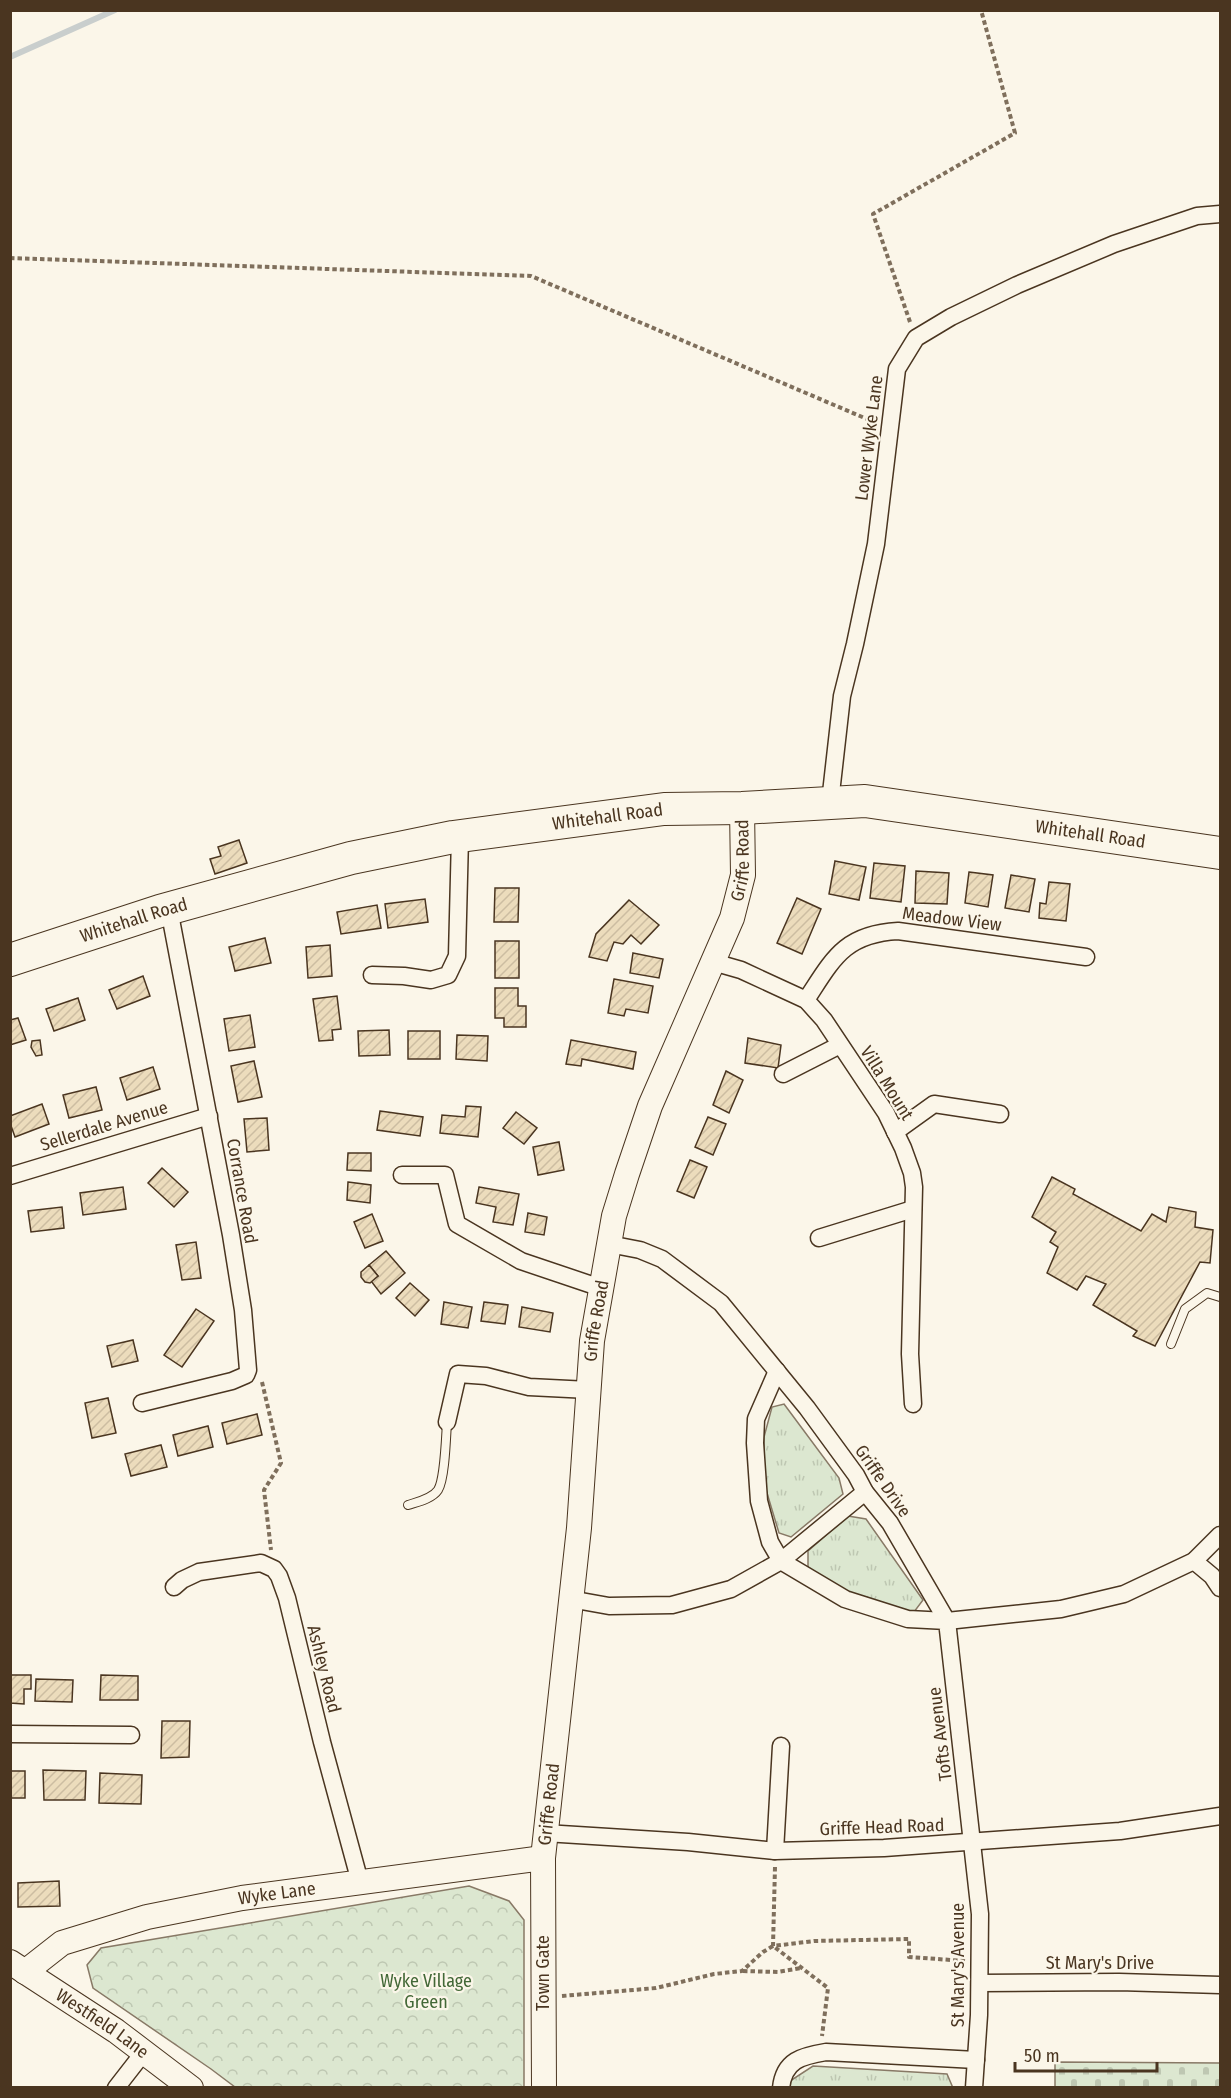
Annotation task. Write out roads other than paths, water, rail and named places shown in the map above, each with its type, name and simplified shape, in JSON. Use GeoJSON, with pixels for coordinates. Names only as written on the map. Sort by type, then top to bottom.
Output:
{"type":"FeatureCollection","features":[{"type":"Feature","properties":{"kind":"highway","name":"Whitehall Road"},"geometry":{"type":"LineString","coordinates":[[10,960],[169,909],[351,858],[460,837],[664,809],[742,808],[865,801],[1221,853]]}},
{"type":"Feature","properties":{"kind":"street","name":"Lower Wyke Lane"},"geometry":{"type":"LineString","coordinates":[[830,802],[842,696],[876,544],[897,369],[916,338],[951,317],[1017,285],[1114,244],[1197,216],[1221,214]]}},
{"type":"Feature","properties":{"kind":"street","name":"Griffe Road"},"geometry":{"type":"LineString","coordinates":[[543,1858],[580,1518],[592,1341],[609,1244],[620,1194],[650,1106],[732,918],[743,875],[742,808]]}},
{"type":"Feature","properties":{"kind":"street"},"geometry":{"type":"LineString","coordinates":[[372,975],[431,980],[448,975],[457,956],[460,837]]}},
{"type":"Feature","properties":{"kind":"street","name":"Corrance Road"},"geometry":{"type":"LineString","coordinates":[[142,1403],[232,1381],[246,1375],[248,1370],[242,1299],[169,909]]}},
{"type":"Feature","properties":{"kind":"street","name":"Meadow View"},"geometry":{"type":"LineString","coordinates":[[806,1000],[827,968],[847,947],[856,940],[880,932],[898,931],[1086,957]]}},
{"type":"Feature","properties":{"kind":"street","name":"Villa Mount"},"geometry":{"type":"LineString","coordinates":[[713,962],[741,969],[806,1000],[824,1020],[886,1113],[895,1132],[912,1173],[910,1354],[913,1404]]}},
{"type":"Feature","properties":{"kind":"street"},"geometry":{"type":"LineString","coordinates":[[783,1074],[840,1045]]}},
{"type":"Feature","properties":{"kind":"street"},"geometry":{"type":"LineString","coordinates":[[895,1132],[934,1104],[1000,1114]]}},
{"type":"Feature","properties":{"kind":"street","name":"Sellerdale Avenue"},"geometry":{"type":"LineString","coordinates":[[10,1176],[209,1116]]}},
{"type":"Feature","properties":{"kind":"street"},"geometry":{"type":"LineString","coordinates":[[402,1175],[444,1175],[457,1224],[521,1261],[601,1288]]}},
{"type":"Feature","properties":{"kind":"street"},"geometry":{"type":"LineString","coordinates":[[819,1238],[913,1209]]}},
{"type":"Feature","properties":{"kind":"street","name":"Griffe Drive"},"geometry":{"type":"LineString","coordinates":[[609,1244],[640,1250],[663,1259],[721,1303],[807,1408],[890,1524],[946,1621]]}},
{"type":"Feature","properties":{"kind":"street"},"geometry":{"type":"LineString","coordinates":[[777,1371],[756,1419],[754,1443],[759,1501],[770,1542],[781,1561],[845,1599],[908,1619],[946,1621],[1061,1609],[1124,1594],[1194,1561],[1221,1535]]}},
{"type":"Feature","properties":{"kind":"street"},"geometry":{"type":"LineString","coordinates":[[447,1422],[458,1374],[486,1376],[529,1387],[589,1390]]}},
{"type":"Feature","properties":{"kind":"street"},"geometry":{"type":"LineString","coordinates":[[570,1599],[609,1605],[672,1605],[731,1589],[781,1561],[865,1492]]}},
{"type":"Feature","properties":{"kind":"street"},"geometry":{"type":"LineString","coordinates":[[1194,1561],[1212,1576],[1221,1588]]}},
{"type":"Feature","properties":{"kind":"street","name":"Ashley Road"},"geometry":{"type":"LineString","coordinates":[[174,1587],[182,1580],[199,1572],[261,1563],[279,1576],[287,1598],[322,1742],[360,1882]]}},
{"type":"Feature","properties":{"kind":"street","name":"Tofts Avenue"},"geometry":{"type":"LineString","coordinates":[[946,1621],[973,1843]]}},
{"type":"Feature","properties":{"kind":"street"},"geometry":{"type":"LineString","coordinates":[[10,1734],[131,1735]]}},
{"type":"Feature","properties":{"kind":"street"},"geometry":{"type":"LineString","coordinates":[[775,1851],[781,1746]]}},
{"type":"Feature","properties":{"kind":"street","name":"Griffe Head Road"},"geometry":{"type":"LineString","coordinates":[[545,1833],[688,1842],[775,1851],[973,1843],[1120,1831],[1221,1816]]}},
{"type":"Feature","properties":{"kind":"street","name":"St Mary's Avenue"},"geometry":{"type":"LineString","coordinates":[[973,1843],[980,1914],[980,1983],[974,2088]]}},
{"type":"Feature","properties":{"kind":"street","name":"Wyke Lane"},"geometry":{"type":"LineString","coordinates":[[18,1967],[62,1943],[147,1917],[242,1898],[543,1858]]}},
{"type":"Feature","properties":{"kind":"street","name":"Town Gate"},"geometry":{"type":"LineString","coordinates":[[543,1858],[544,2088]]}},
{"type":"Feature","properties":{"kind":"street","name":"Westfield Lane"},"geometry":{"type":"LineString","coordinates":[[18,1967],[116,2031],[191,2088]]}},
{"type":"Feature","properties":{"kind":"street","name":"St Mary's Drive"},"geometry":{"type":"LineString","coordinates":[[980,1983],[1221,1984]]}},
{"type":"Feature","properties":{"kind":"street"},"geometry":{"type":"LineString","coordinates":[[116,2088],[144,2052]]}},
{"type":"Feature","properties":{"kind":"street"},"geometry":{"type":"LineString","coordinates":[[781,2088],[783,2074],[795,2061],[820,2053],[976,2060]]}},
{"type":"Feature","properties":{"kind":"lane"},"geometry":{"type":"LineString","coordinates":[[1171,1344],[1185,1309],[1207,1293],[1221,1297]]}},
{"type":"Feature","properties":{"kind":"lane"},"geometry":{"type":"LineString","coordinates":[[408,1505],[431,1496],[438,1490],[447,1422]]}},
{"type":"Feature","properties":{"kind":"waterway"},"geometry":{"type":"LineString","coordinates":[[10,57],[115,10]]}},
{"type":"Feature","properties":{"kind":"park label","name":"Wyke Village Green"},"geometry":{"type":"Point","coordinates":[426,1991]}}]}
